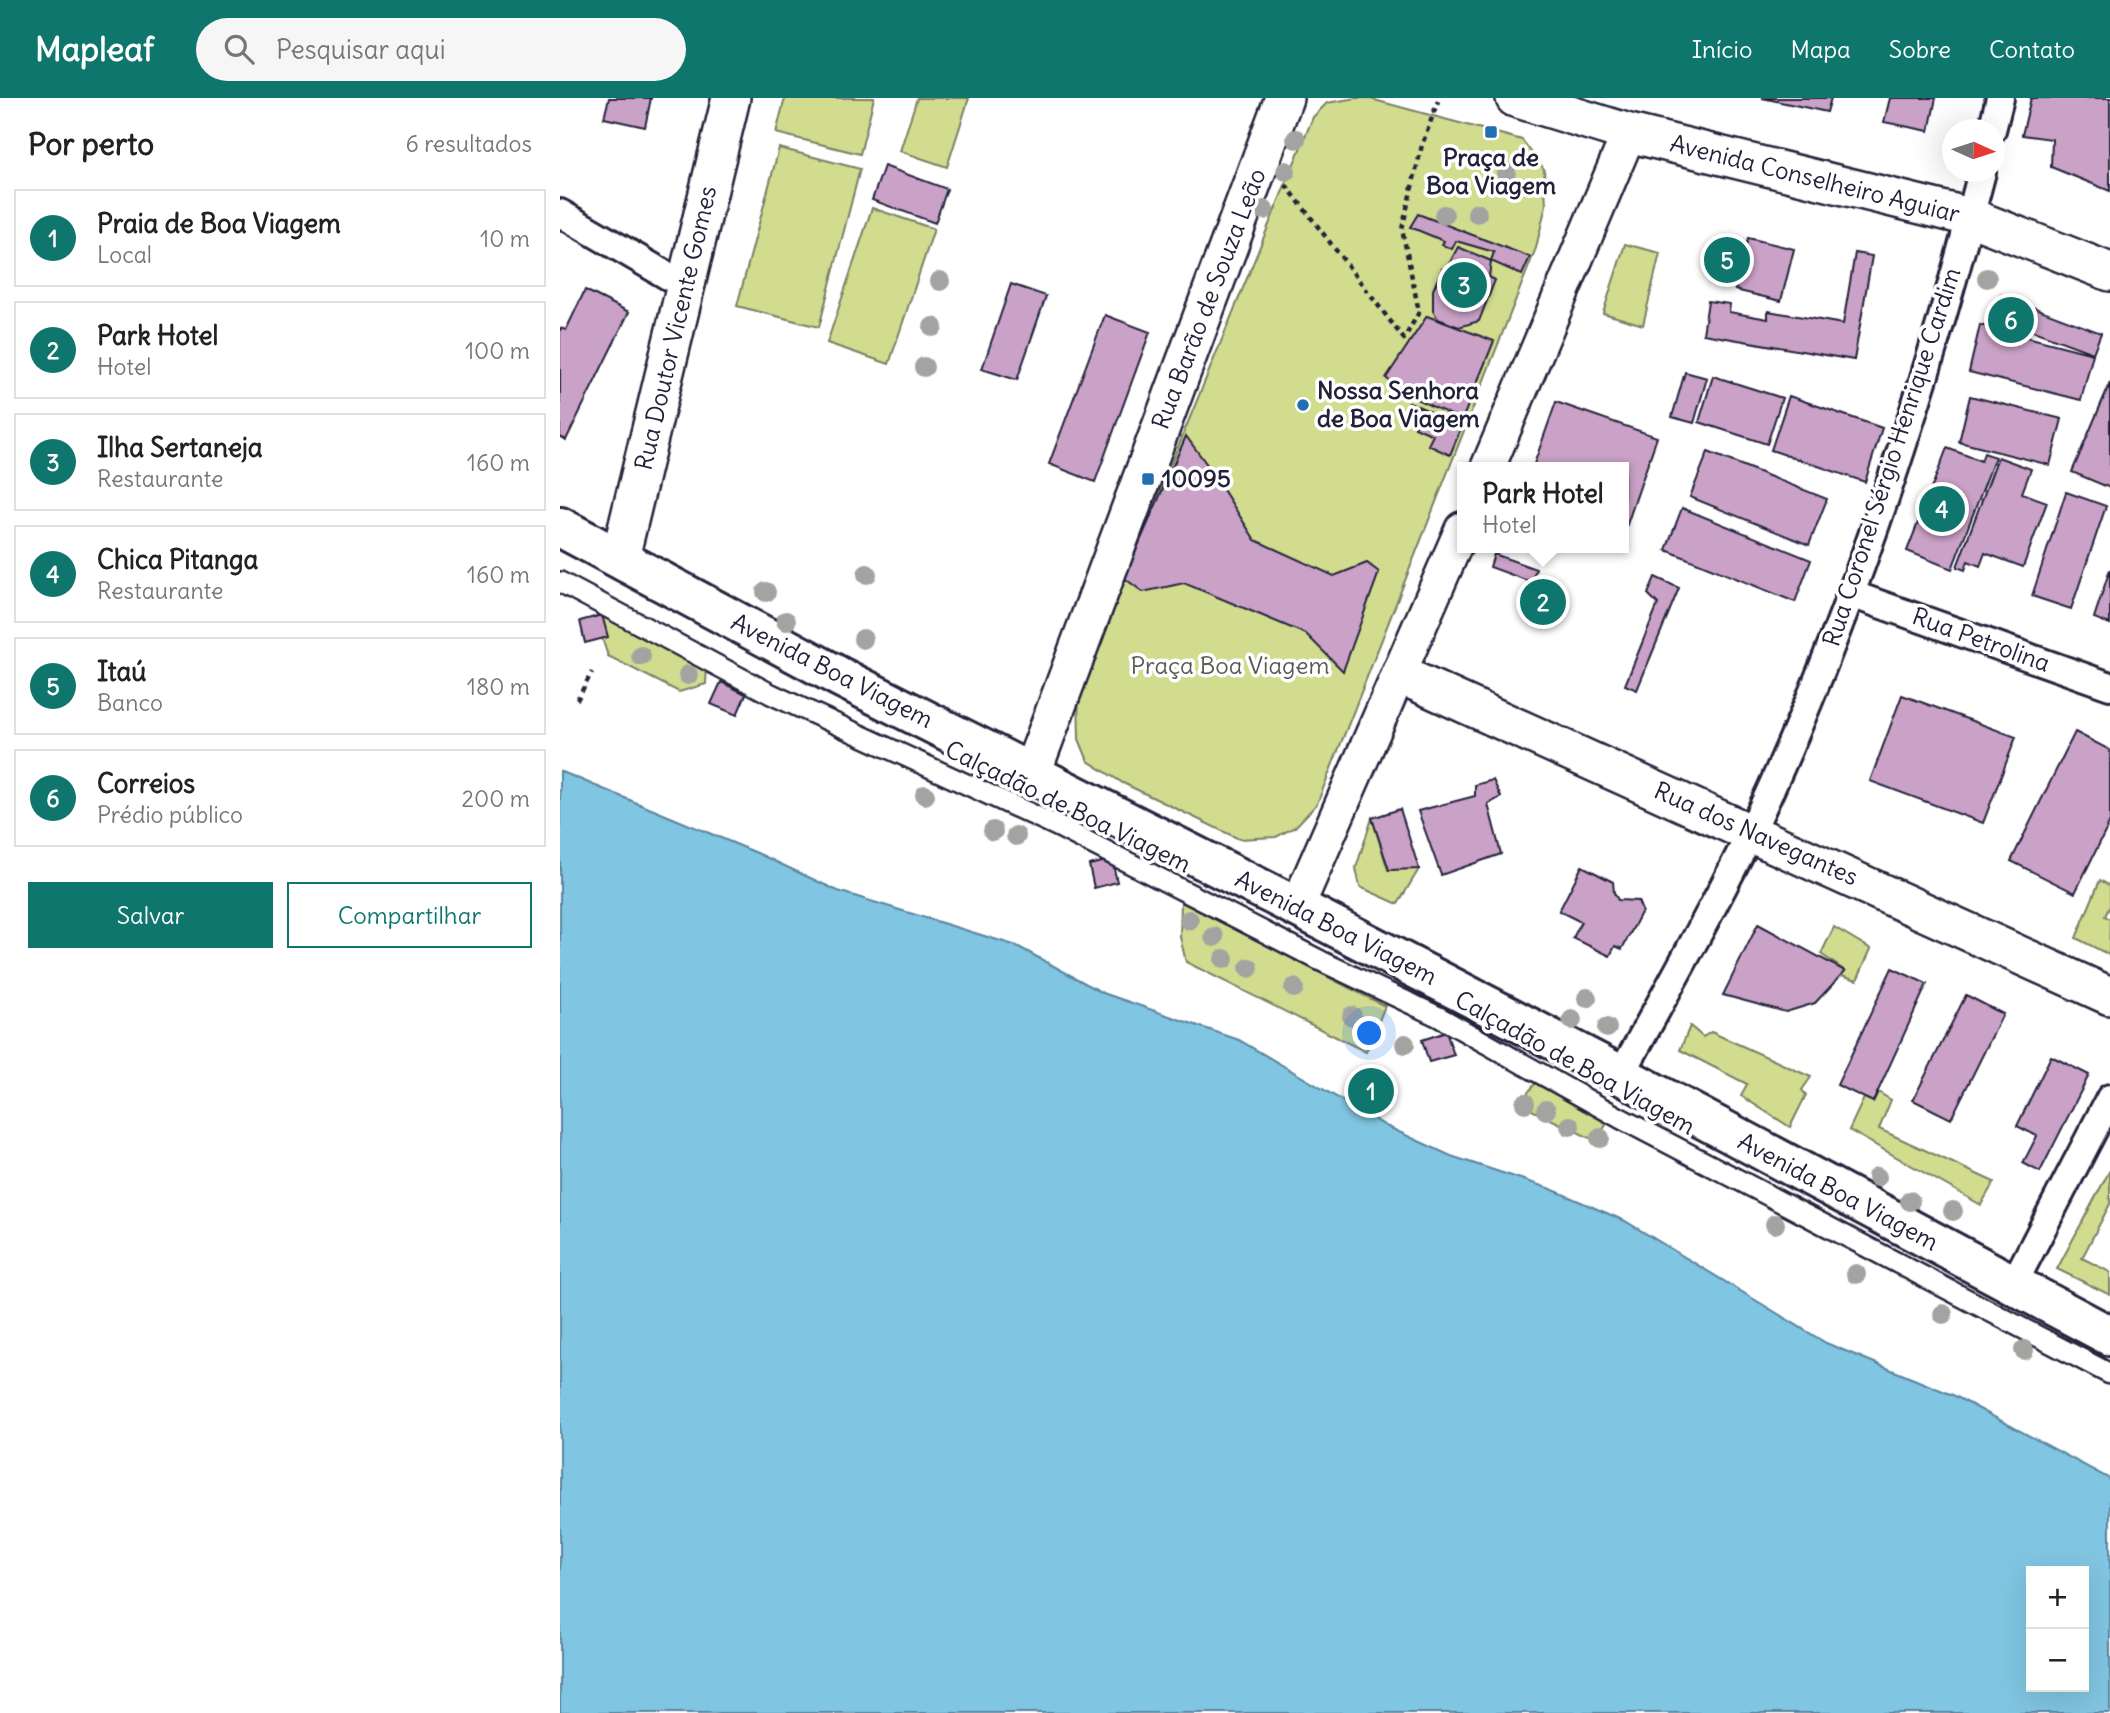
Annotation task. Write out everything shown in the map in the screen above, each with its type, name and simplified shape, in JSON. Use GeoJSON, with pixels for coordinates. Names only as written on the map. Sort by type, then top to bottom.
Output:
{"type":"FeatureCollection","features":[{"type":"Feature","properties":{"kind":"main road","name":"Rua Doutor Vicente Gomes"},"geometry":{"type":"LineString","coordinates":[[620,558],[731,98]]}},
{"type":"Feature","properties":{"kind":"main road","name":"Rua Barão de Souza Leão"},"geometry":{"type":"LineString","coordinates":[[1031,775],[1284,98]]}},
{"type":"Feature","properties":{"kind":"main road","name":"Avenida Conselheiro Aguiar"},"geometry":{"type":"LineString","coordinates":[[1515,98],[1629,133],[1970,218],[2110,272]]}},
{"type":"Feature","properties":{"kind":"main road","name":"Avenida Boa Viagem"},"geometry":{"type":"LineString","coordinates":[[560,527],[840,677],[1297,906],[1621,1075],[2110,1336]]}},
{"type":"Feature","properties":{"kind":"main road","name":"Rua dos Navegantes"},"geometry":{"type":"LineString","coordinates":[[1401,675],[1751,831],[2110,996]]}},
{"type":"Feature","properties":{"kind":"street"},"geometry":{"type":"LineString","coordinates":[[1995,119],[2000,98]]}},
{"type":"Feature","properties":{"kind":"street"},"geometry":{"type":"LineString","coordinates":[[1490,462],[1629,133]]}},
{"type":"Feature","properties":{"kind":"street","name":"Rua Coronel Sérgio Henrique Cardim"},"geometry":{"type":"LineString","coordinates":[[1621,1075],[1751,831],[1851,594],[1938,331],[1979,182]]}},
{"type":"Feature","properties":{"kind":"street"},"geometry":{"type":"LineString","coordinates":[[560,213],[685,286]]}},
{"type":"Feature","properties":{"kind":"street"},"geometry":{"type":"LineString","coordinates":[[1297,906],[1401,675],[1457,541]]}},
{"type":"Feature","properties":{"kind":"street","name":"Calçadão de Boa Viagem"},"geometry":{"type":"LineString","coordinates":[[560,582],[771,694],[1057,826],[1321,961],[1439,1017],[1620,1118],[2110,1374]]}},
{"type":"Feature","properties":{"kind":"street","name":"Rua Petrolina"},"geometry":{"type":"LineString","coordinates":[[1851,594],[2110,687]]}},
{"type":"Feature","properties":{"kind":"street"},"geometry":{"type":"LineString","coordinates":[[2013,1285],[2110,1098]]}},
{"type":"Feature","properties":{"kind":"path"},"geometry":{"type":"LineString","coordinates":[[1264,153],[1404,339],[1419,312],[1402,229],[1422,145],[1438,101]]}},
{"type":"Feature","properties":{"kind":"path"},"geometry":{"type":"LineString","coordinates":[[577,700],[592,672]]}},
{"type":"Feature","properties":{"kind":"green space"},"geometry":{"type":"Polygon","coordinates":[[[785,98],[874,98],[860,154],[776,133],[785,98]]]}},
{"type":"Feature","properties":{"kind":"green space"},"geometry":{"type":"Polygon","coordinates":[[[917,98],[969,98],[947,167],[900,151],[917,98]]]}},
{"type":"Feature","properties":{"kind":"green space","name":"Praça Boa Viagem"},"geometry":{"type":"Polygon","coordinates":[[[1367,98],[1522,140],[1544,169],[1546,205],[1536,248],[1317,804],[1295,827],[1276,837],[1239,839],[1123,783],[1088,761],[1079,739],[1078,691],[1313,117],[1327,103],[1367,98]]]}},
{"type":"Feature","properties":{"kind":"green space"},"geometry":{"type":"Polygon","coordinates":[[[779,148],[860,169],[819,327],[737,306],[779,148]]]}},
{"type":"Feature","properties":{"kind":"green space"},"geometry":{"type":"Polygon","coordinates":[[[872,208],[934,229],[889,364],[827,343],[872,208]]]}},
{"type":"Feature","properties":{"kind":"green space"},"geometry":{"type":"Polygon","coordinates":[[[1625,244],[1660,253],[1643,325],[1603,313],[1625,244]]]}},
{"type":"Feature","properties":{"kind":"green space"},"geometry":{"type":"Polygon","coordinates":[[[604,608],[707,664],[706,684],[679,692],[608,656],[595,617],[604,608]]]}},
{"type":"Feature","properties":{"kind":"green space"},"geometry":{"type":"Polygon","coordinates":[[[1372,818],[1388,870],[1415,861],[1419,869],[1398,904],[1360,887],[1356,868],[1372,818]]]}},
{"type":"Feature","properties":{"kind":"green space"},"geometry":{"type":"Polygon","coordinates":[[[2100,880],[2110,886],[2110,906],[2105,916],[2110,919],[2109,955],[2076,938],[2100,880]]]}},
{"type":"Feature","properties":{"kind":"green space"},"geometry":{"type":"Polygon","coordinates":[[[1181,902],[1385,1006],[1366,1052],[1186,962],[1180,937],[1181,902]]]}},
{"type":"Feature","properties":{"kind":"green space"},"geometry":{"type":"Polygon","coordinates":[[[1834,927],[1871,949],[1857,980],[1841,975],[1845,971],[1821,954],[1834,927]]]}},
{"type":"Feature","properties":{"kind":"green space"},"geometry":{"type":"Polygon","coordinates":[[[1690,1026],[1703,1037],[1711,1032],[1811,1077],[1802,1090],[1806,1095],[1790,1127],[1741,1096],[1747,1084],[1680,1050],[1690,1026]]]}},
{"type":"Feature","properties":{"kind":"green space"},"geometry":{"type":"Polygon","coordinates":[[[1538,1080],[1609,1120],[1596,1141],[1519,1104],[1538,1080]]]}},
{"type":"Feature","properties":{"kind":"green space"},"geometry":{"type":"Polygon","coordinates":[[[1878,1092],[1891,1100],[1879,1129],[1994,1182],[1981,1205],[1849,1130],[1864,1098],[1873,1102],[1878,1092]]]}},
{"type":"Feature","properties":{"kind":"green space"},"geometry":{"type":"Polygon","coordinates":[[[2110,1170],[2110,1204],[2082,1258],[2110,1272],[2110,1295],[2057,1269],[2110,1170]]]}},
{"type":"Feature","properties":{"kind":"water"},"geometry":{"type":"Polygon","coordinates":[[[560,771],[757,853],[838,891],[1017,946],[1103,993],[1239,1040],[1386,1126],[1451,1156],[1551,1189],[1625,1221],[1826,1343],[1955,1396],[2110,1479],[2110,1713],[560,1713],[560,771]]]}},
{"type":"Feature","properties":{"kind":"building"},"geometry":{"type":"Polygon","coordinates":[[[609,98],[651,98],[645,127],[604,118],[609,98]]]}},
{"type":"Feature","properties":{"kind":"building"},"geometry":{"type":"Polygon","coordinates":[[[1762,98],[1831,98],[1827,112],[1762,98]]]}},
{"type":"Feature","properties":{"kind":"building"},"geometry":{"type":"Polygon","coordinates":[[[1890,98],[1936,98],[1929,131],[1884,122],[1890,98]]]}},
{"type":"Feature","properties":{"kind":"building"},"geometry":{"type":"Polygon","coordinates":[[[2031,98],[2110,98],[2110,191],[2051,167],[2052,139],[2022,135],[2031,98]]]}},
{"type":"Feature","properties":{"kind":"building"},"geometry":{"type":"Polygon","coordinates":[[[884,166],[947,189],[935,223],[872,200],[884,166]]]}},
{"type":"Feature","properties":{"kind":"building"},"geometry":{"type":"Polygon","coordinates":[[[1418,214],[1530,257],[1522,275],[1491,261],[1494,252],[1456,241],[1452,249],[1442,245],[1444,241],[1410,227],[1418,214]]]}},
{"type":"Feature","properties":{"kind":"building"},"geometry":{"type":"Polygon","coordinates":[[[1748,238],[1794,249],[1781,301],[1735,290],[1748,238]]]}},
{"type":"Feature","properties":{"kind":"building"},"geometry":{"type":"Polygon","coordinates":[[[1458,247],[1491,261],[1489,277],[1495,280],[1479,321],[1459,327],[1438,319],[1433,311],[1433,290],[1442,269],[1445,272],[1458,247]]]}},
{"type":"Feature","properties":{"kind":"building"},"geometry":{"type":"Polygon","coordinates":[[[1855,253],[1872,256],[1854,360],[1703,334],[1708,301],[1730,304],[1729,312],[1768,319],[1768,311],[1843,324],[1855,253]]]}},
{"type":"Feature","properties":{"kind":"building"},"geometry":{"type":"Polygon","coordinates":[[[1011,284],[1046,296],[1017,380],[982,369],[1011,284]]]}},
{"type":"Feature","properties":{"kind":"building"},"geometry":{"type":"Polygon","coordinates":[[[585,290],[629,312],[566,440],[560,437],[560,328],[566,330],[585,290]]]}},
{"type":"Feature","properties":{"kind":"building"},"geometry":{"type":"Polygon","coordinates":[[[2001,295],[2101,333],[2093,353],[1993,316],[2001,295]]]}},
{"type":"Feature","properties":{"kind":"building"},"geometry":{"type":"Polygon","coordinates":[[[1105,315],[1150,332],[1095,482],[1049,464],[1105,315]]]}},
{"type":"Feature","properties":{"kind":"building"},"geometry":{"type":"Polygon","coordinates":[[[1427,316],[1494,341],[1462,420],[1405,394],[1386,378],[1427,316]]]}},
{"type":"Feature","properties":{"kind":"building"},"geometry":{"type":"Polygon","coordinates":[[[1980,325],[2093,354],[2081,400],[1969,372],[1980,325]]]}},
{"type":"Feature","properties":{"kind":"building"},"geometry":{"type":"Polygon","coordinates":[[[1685,372],[1707,378],[1694,423],[1672,417],[1685,372]]]}},
{"type":"Feature","properties":{"kind":"building"},"geometry":{"type":"Polygon","coordinates":[[[1713,376],[1782,398],[1767,444],[1699,422],[1713,376]]]}},
{"type":"Feature","properties":{"kind":"building"},"geometry":{"type":"Polygon","coordinates":[[[2110,383],[2110,488],[2072,472],[2110,383]]]}},
{"type":"Feature","properties":{"kind":"building"},"geometry":{"type":"Polygon","coordinates":[[[1789,396],[1882,428],[1865,482],[1771,450],[1789,396]]]}},
{"type":"Feature","properties":{"kind":"building"},"geometry":{"type":"Polygon","coordinates":[[[1970,396],[2062,419],[2050,465],[1959,442],[1970,396]]]}},
{"type":"Feature","properties":{"kind":"building"},"geometry":{"type":"Polygon","coordinates":[[[1409,402],[1462,426],[1450,455],[1428,445],[1433,435],[1415,427],[1419,418],[1405,412],[1409,402]]]}},
{"type":"Feature","properties":{"kind":"building"},"geometry":{"type":"Polygon","coordinates":[[[1556,402],[1657,437],[1629,518],[1629,462],[1535,462],[1556,402]]]}},
{"type":"Feature","properties":{"kind":"building"},"geometry":{"type":"Polygon","coordinates":[[[1186,436],[1255,540],[1334,576],[1367,563],[1379,572],[1343,671],[1306,634],[1184,583],[1143,592],[1124,578],[1186,436]]]}},
{"type":"Feature","properties":{"kind":"building"},"geometry":{"type":"Polygon","coordinates":[[[1947,448],[1981,461],[1984,453],[1995,457],[1952,569],[1907,551],[1947,448]]]}},
{"type":"Feature","properties":{"kind":"building"},"geometry":{"type":"Polygon","coordinates":[[[1708,452],[1827,499],[1809,545],[1690,497],[1708,452]]]}},
{"type":"Feature","properties":{"kind":"building"},"geometry":{"type":"Polygon","coordinates":[[[1998,457],[2031,469],[2022,493],[2047,502],[2023,567],[1985,553],[1980,566],[1968,561],[1965,570],[1957,567],[1998,457]]]}},
{"type":"Feature","properties":{"kind":"building"},"geometry":{"type":"Polygon","coordinates":[[[2066,492],[2106,506],[2071,609],[2032,596],[2066,492]]]}},
{"type":"Feature","properties":{"kind":"building"},"geometry":{"type":"Polygon","coordinates":[[[1682,508],[1811,560],[1795,602],[1666,550],[1682,508]]]}},
{"type":"Feature","properties":{"kind":"building"},"geometry":{"type":"Polygon","coordinates":[[[1494,554],[1536,569],[1531,582],[1490,567],[1494,554]]]}},
{"type":"Feature","properties":{"kind":"building"},"geometry":{"type":"Polygon","coordinates":[[[2110,569],[2110,624],[2094,618],[2110,569]]]}},
{"type":"Feature","properties":{"kind":"building"},"geometry":{"type":"Polygon","coordinates":[[[1655,577],[1679,588],[1637,690],[1625,685],[1658,604],[1648,594],[1655,577]]]}},
{"type":"Feature","properties":{"kind":"building"},"geometry":{"type":"Polygon","coordinates":[[[602,615],[608,637],[585,643],[580,621],[602,615]]]}},
{"type":"Feature","properties":{"kind":"building"},"geometry":{"type":"Polygon","coordinates":[[[721,682],[746,694],[737,715],[711,704],[721,682]]]}},
{"type":"Feature","properties":{"kind":"building"},"geometry":{"type":"Polygon","coordinates":[[[1902,695],[2016,737],[1983,823],[1870,781],[1902,695]]]}},
{"type":"Feature","properties":{"kind":"building"},"geometry":{"type":"Polygon","coordinates":[[[2075,732],[2110,750],[2110,822],[2075,893],[2011,861],[2075,732]]]}},
{"type":"Feature","properties":{"kind":"building"},"geometry":{"type":"Polygon","coordinates":[[[1493,780],[1501,797],[1488,804],[1501,854],[1441,875],[1418,811],[1475,796],[1475,785],[1493,780]]]}},
{"type":"Feature","properties":{"kind":"building"},"geometry":{"type":"Polygon","coordinates":[[[1400,809],[1419,869],[1389,870],[1372,818],[1400,809]]]}},
{"type":"Feature","properties":{"kind":"building"},"geometry":{"type":"Polygon","coordinates":[[[1112,860],[1117,882],[1094,888],[1089,865],[1112,860]]]}},
{"type":"Feature","properties":{"kind":"building"},"geometry":{"type":"Polygon","coordinates":[[[1582,866],[1613,882],[1618,900],[1638,901],[1642,911],[1622,949],[1615,946],[1610,956],[1573,938],[1581,922],[1559,911],[1582,866]]]}},
{"type":"Feature","properties":{"kind":"building"},"geometry":{"type":"Polygon","coordinates":[[[1758,924],[1845,971],[1815,1003],[1786,1012],[1723,995],[1758,924]]]}},
{"type":"Feature","properties":{"kind":"building"},"geometry":{"type":"Polygon","coordinates":[[[1892,968],[1927,984],[1873,1102],[1837,1085],[1892,968]]]}},
{"type":"Feature","properties":{"kind":"building"},"geometry":{"type":"Polygon","coordinates":[[[1966,995],[2003,1014],[1951,1119],[1913,1100],[1966,995]]]}},
{"type":"Feature","properties":{"kind":"building"},"geometry":{"type":"Polygon","coordinates":[[[1446,1032],[1454,1055],[1429,1062],[1422,1040],[1446,1032]]]}},
{"type":"Feature","properties":{"kind":"building"},"geometry":{"type":"Polygon","coordinates":[[[2051,1056],[2089,1075],[2040,1172],[2023,1163],[2037,1136],[2017,1126],[2051,1056]]]}},
{"type":"Feature","properties":{"kind":"place","name":"Praça de Boa Viagem"},"geometry":{"type":"Point","coordinates":[1491,132]}},
{"type":"Feature","properties":{"kind":"place","name":"Itaú"},"geometry":{"type":"Point","coordinates":[1727,260]}},
{"type":"Feature","properties":{"kind":"place","name":"Ilha Sertaneja"},"geometry":{"type":"Point","coordinates":[1464,285]}},
{"type":"Feature","properties":{"kind":"place","name":"Correios"},"geometry":{"type":"Point","coordinates":[2011,320]}},
{"type":"Feature","properties":{"kind":"place","name":"Nossa Senhora de Boa Viagem"},"geometry":{"type":"Point","coordinates":[1303,405]}},
{"type":"Feature","properties":{"kind":"place","name":"10095"},"geometry":{"type":"Point","coordinates":[1148,479]}},
{"type":"Feature","properties":{"kind":"place","name":"Chica Pitanga"},"geometry":{"type":"Point","coordinates":[1942,509]}},
{"type":"Feature","properties":{"kind":"place","name":"Park Hotel"},"geometry":{"type":"Point","coordinates":[1543,602]}},
{"type":"Feature","properties":{"kind":"place","name":"Praia de Boa Viagem"},"geometry":{"type":"Point","coordinates":[1371,1091]}}]}
